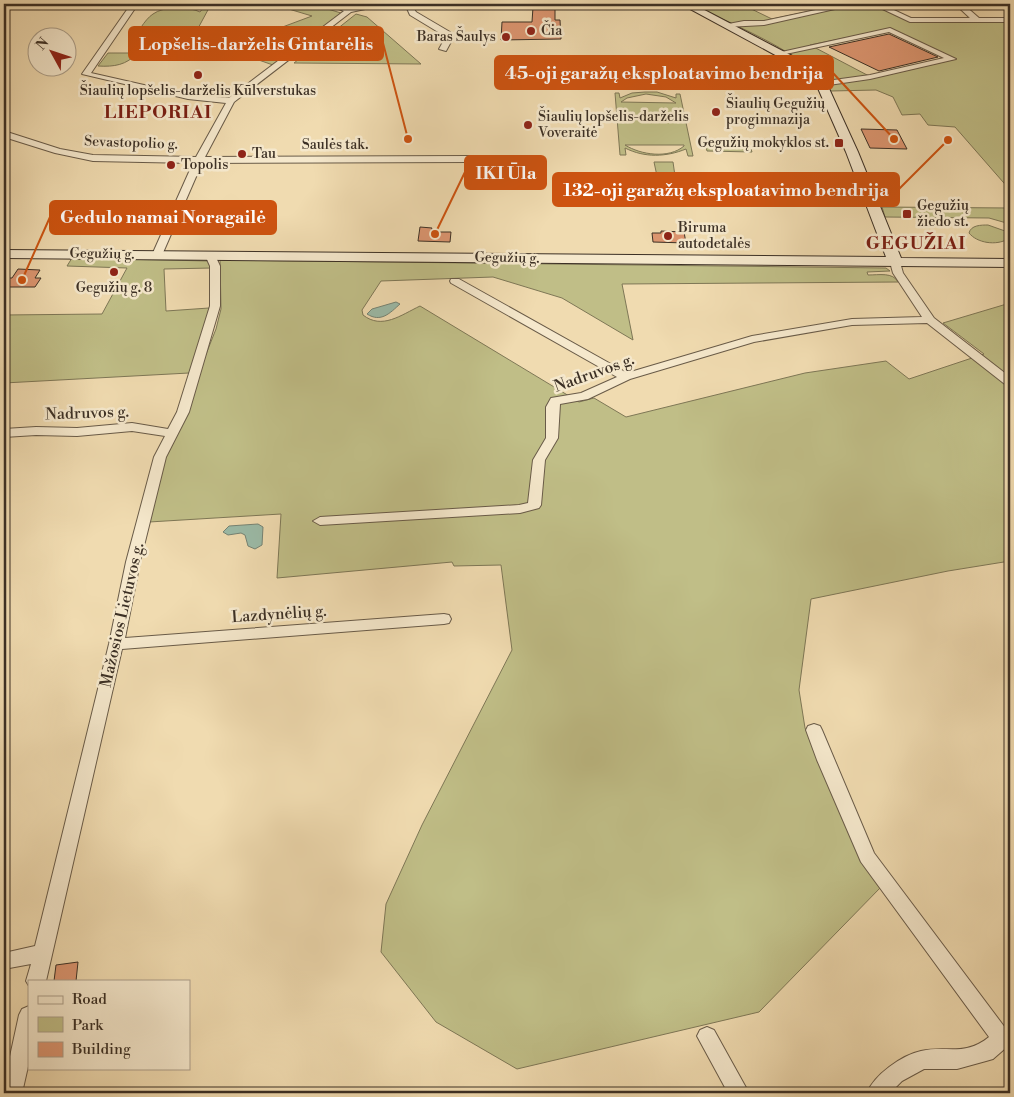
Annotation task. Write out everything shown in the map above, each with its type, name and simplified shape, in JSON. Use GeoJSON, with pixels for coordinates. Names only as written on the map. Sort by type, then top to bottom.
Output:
{"type":"FeatureCollection","features":[{"type":"Feature","properties":{"kind":"main road"},"geometry":{"type":"LineString","coordinates":[[686,4],[781,53],[805,68],[822,84],[852,152],[895,262]]}},
{"type":"Feature","properties":{"kind":"main road","name":"Gegužių g."},"geometry":{"type":"LineString","coordinates":[[4,254],[1010,264]]}},
{"type":"Feature","properties":{"kind":"street"},"geometry":{"type":"LineString","coordinates":[[134,4],[86,74],[188,98],[231,101]]}},
{"type":"Feature","properties":{"kind":"street"},"geometry":{"type":"LineString","coordinates":[[328,4],[349,10],[385,4]]}},
{"type":"Feature","properties":{"kind":"street"},"geometry":{"type":"LineString","coordinates":[[408,4],[413,13],[447,34],[448,40],[443,48]]}},
{"type":"Feature","properties":{"kind":"street"},"geometry":{"type":"LineString","coordinates":[[728,25],[764,23],[853,4]]}},
{"type":"Feature","properties":{"kind":"street"},"geometry":{"type":"LineString","coordinates":[[876,4],[910,20],[1010,20]]}},
{"type":"Feature","properties":{"kind":"street"},"geometry":{"type":"LineString","coordinates":[[959,4],[977,20]]}},
{"type":"Feature","properties":{"kind":"street"},"geometry":{"type":"LineString","coordinates":[[157,255],[200,159],[231,101],[349,10]]}},
{"type":"Feature","properties":{"kind":"street"},"geometry":{"type":"LineString","coordinates":[[781,53],[890,30],[952,59],[870,77],[822,84]]}},
{"type":"Feature","properties":{"kind":"street","name":"Sevastopolio g."},"geometry":{"type":"LineString","coordinates":[[4,134],[58,151],[93,158],[138,160],[200,159]]}},
{"type":"Feature","properties":{"kind":"street","name":"Saulės tak."},"geometry":{"type":"LineString","coordinates":[[200,159],[470,159]]}},
{"type":"Feature","properties":{"kind":"street","name":"Mažosios Lietuvos g."},"geometry":{"type":"LineString","coordinates":[[36,980],[116,644],[133,562],[160,457],[183,412],[215,306],[215,266],[210,256]]}},
{"type":"Feature","properties":{"kind":"street"},"geometry":{"type":"LineString","coordinates":[[895,262],[898,273],[930,320],[1010,383]]}},
{"type":"Feature","properties":{"kind":"street"},"geometry":{"type":"LineString","coordinates":[[455,281],[626,377]]}},
{"type":"Feature","properties":{"kind":"street","name":"Nadruvos g."},"geometry":{"type":"LineString","coordinates":[[320,521],[520,509],[534,505],[539,460],[552,438],[552,407],[555,401],[584,396],[626,377],[752,339],[852,322],[930,320]]}},
{"type":"Feature","properties":{"kind":"street","name":"Nadruvos g."},"geometry":{"type":"LineString","coordinates":[[4,433],[36,431],[77,432],[132,427],[171,433]]}},
{"type":"Feature","properties":{"kind":"street","name":"Lazdynėlių g."},"geometry":{"type":"LineString","coordinates":[[116,644],[444,618]]}},
{"type":"Feature","properties":{"kind":"street"},"geometry":{"type":"LineString","coordinates":[[814,730],[867,857],[1006,1044],[957,1060],[922,1060],[895,1074],[877,1093]]}},
{"type":"Feature","properties":{"kind":"street"},"geometry":{"type":"LineString","coordinates":[[4,960],[42,953]]}},
{"type":"Feature","properties":{"kind":"street"},"geometry":{"type":"LineString","coordinates":[[12,1093],[28,1020]]}},
{"type":"Feature","properties":{"kind":"street"},"geometry":{"type":"LineString","coordinates":[[706,1036],[739,1093]]}},
{"type":"Feature","properties":{"kind":"green space"},"geometry":{"type":"Polygon","coordinates":[[[272,4],[311,4],[341,13],[273,65],[233,51],[176,52],[181,47],[169,51],[147,53],[140,52],[131,44],[147,20],[163,9],[189,9],[200,12],[203,8],[209,8],[196,32],[237,44],[312,16],[272,4]]]}},
{"type":"Feature","properties":{"kind":"green space"},"geometry":{"type":"Polygon","coordinates":[[[691,4],[741,4],[772,19],[844,4],[873,4],[903,18],[919,21],[1010,21],[1010,190],[955,127],[928,125],[920,114],[902,115],[893,97],[876,90],[831,91],[827,85],[874,78],[956,59],[889,29],[810,45],[869,76],[826,82],[780,48],[691,4]]]}},
{"type":"Feature","properties":{"kind":"green space"},"geometry":{"type":"Polygon","coordinates":[[[356,14],[367,17],[421,64],[294,63],[356,14]]]}},
{"type":"Feature","properties":{"kind":"green space"},"geometry":{"type":"Polygon","coordinates":[[[108,53],[137,53],[129,60],[120,64],[98,66],[108,53]]]}},
{"type":"Feature","properties":{"kind":"green space"},"geometry":{"type":"Polygon","coordinates":[[[657,92],[676,98],[676,94],[680,94],[693,156],[688,156],[686,149],[671,154],[648,155],[625,148],[626,155],[620,155],[615,93],[619,93],[620,98],[632,93],[657,92]],[[646,94],[627,98],[621,102],[676,103],[666,97],[646,94]],[[625,145],[639,151],[655,154],[671,153],[684,146],[684,145],[625,145]]]}},
{"type":"Feature","properties":{"kind":"green space"},"geometry":{"type":"Polygon","coordinates":[[[705,143],[749,143],[752,152],[707,151],[705,143]]]}},
{"type":"Feature","properties":{"kind":"green space"},"geometry":{"type":"Polygon","coordinates":[[[654,162],[673,162],[675,176],[657,176],[654,162]]]}},
{"type":"Feature","properties":{"kind":"green space"},"geometry":{"type":"Polygon","coordinates":[[[882,207],[1010,208],[1010,224],[989,218],[885,217],[882,207]]]}},
{"type":"Feature","properties":{"kind":"green space"},"geometry":{"type":"Polygon","coordinates":[[[988,225],[1005,231],[1009,236],[1008,239],[992,243],[977,239],[969,233],[974,227],[988,225]]]}},
{"type":"Feature","properties":{"kind":"green space"},"geometry":{"type":"Polygon","coordinates":[[[72,258],[209,261],[212,268],[164,269],[166,311],[209,308],[204,331],[189,373],[4,383],[4,315],[102,314],[127,268],[67,266],[72,258]]]}},
{"type":"Feature","properties":{"kind":"green space"},"geometry":{"type":"Polygon","coordinates":[[[220,260],[886,268],[890,271],[867,272],[868,275],[889,275],[898,282],[622,284],[633,340],[562,298],[493,277],[381,281],[362,310],[363,315],[370,319],[384,321],[392,320],[420,306],[579,402],[594,398],[626,417],[805,373],[886,361],[909,379],[984,354],[943,323],[1010,303],[1010,561],[948,571],[811,599],[799,690],[805,728],[881,887],[759,1012],[517,1069],[436,1022],[381,952],[386,904],[422,825],[512,650],[501,565],[454,566],[452,562],[277,578],[281,514],[149,522],[162,465],[216,329],[221,309],[220,260]]]}},
{"type":"Feature","properties":{"kind":"shaded area"},"geometry":{"type":"Polygon","coordinates":[[[396,302],[400,304],[385,316],[372,317],[367,314],[372,309],[396,302]]]}},
{"type":"Feature","properties":{"kind":"shaded area"},"geometry":{"type":"Polygon","coordinates":[[[258,524],[263,527],[262,545],[255,549],[248,546],[245,535],[241,533],[228,535],[223,532],[229,526],[258,524]]]}},
{"type":"Feature","properties":{"kind":"building","name":"Čia"},"geometry":{"type":"Polygon","coordinates":[[[533,7],[555,7],[555,20],[560,20],[561,39],[501,40],[502,22],[532,22],[533,7]]]}},
{"type":"Feature","properties":{"kind":"building"},"geometry":{"type":"Polygon","coordinates":[[[889,34],[938,57],[879,71],[829,47],[889,34]]]}},
{"type":"Feature","properties":{"kind":"building"},"geometry":{"type":"Polygon","coordinates":[[[861,129],[897,130],[907,149],[870,148],[861,129]]]}},
{"type":"Feature","properties":{"kind":"building"},"geometry":{"type":"Polygon","coordinates":[[[420,227],[432,228],[431,232],[451,232],[450,242],[418,241],[420,227]]]}},
{"type":"Feature","properties":{"kind":"building","name":"Biruma autodetalės"},"geometry":{"type":"Polygon","coordinates":[[[661,231],[684,232],[686,243],[653,242],[652,233],[661,233],[661,231]]]}},
{"type":"Feature","properties":{"kind":"building"},"geometry":{"type":"Polygon","coordinates":[[[18,269],[40,270],[35,278],[41,278],[35,287],[4,287],[7,278],[12,278],[18,269]]]}},
{"type":"Feature","properties":{"kind":"building"},"geometry":{"type":"Polygon","coordinates":[[[78,962],[76,980],[54,980],[56,965],[78,962]]]}},
{"type":"Feature","properties":{"kind":"place","name":"Čia"},"geometry":{"type":"Point","coordinates":[531,31]}},
{"type":"Feature","properties":{"kind":"place","name":"Baras Šaulys"},"geometry":{"type":"Point","coordinates":[506,37]}},
{"type":"Feature","properties":{"kind":"place","name":"Šiaulių lopšelis-darželis Kūlverstukas"},"geometry":{"type":"Point","coordinates":[198,75]}},
{"type":"Feature","properties":{"kind":"place","name":"Šiaulių Gegužių progimnazija"},"geometry":{"type":"Point","coordinates":[716,112]}},
{"type":"Feature","properties":{"kind":"place","name":"Šiaulių lopšelis-darželis Voveraitė"},"geometry":{"type":"Point","coordinates":[528,125]}},
{"type":"Feature","properties":{"kind":"place","name":"Lopšelis-darželis Gintarėlis"},"geometry":{"type":"Point","coordinates":[408,139]}},
{"type":"Feature","properties":{"kind":"place","name":"45-oji garažų eksploatavimo bendrija"},"geometry":{"type":"Point","coordinates":[894,139]}},
{"type":"Feature","properties":{"kind":"place","name":"132-oji garažų eksploatavimo bendrija"},"geometry":{"type":"Point","coordinates":[948,140]}},
{"type":"Feature","properties":{"kind":"place","name":"Gegužių mokyklos st."},"geometry":{"type":"Point","coordinates":[839,143]}},
{"type":"Feature","properties":{"kind":"place","name":"Tau"},"geometry":{"type":"Point","coordinates":[242,154]}},
{"type":"Feature","properties":{"kind":"place","name":"Topolis"},"geometry":{"type":"Point","coordinates":[171,165]}},
{"type":"Feature","properties":{"kind":"place","name":"Gegužių žiedo st."},"geometry":{"type":"Point","coordinates":[907,214]}},
{"type":"Feature","properties":{"kind":"place","name":"IKI Ūla"},"geometry":{"type":"Point","coordinates":[435,234]}},
{"type":"Feature","properties":{"kind":"place","name":"Biruma autodetalės"},"geometry":{"type":"Point","coordinates":[668,236]}},
{"type":"Feature","properties":{"kind":"place","name":"Gegužių g. 8"},"geometry":{"type":"Point","coordinates":[114,272]}},
{"type":"Feature","properties":{"kind":"place","name":"Gedulo namai Noragailė"},"geometry":{"type":"Point","coordinates":[22,280]}},
{"type":"Feature","properties":{"kind":"district","name":"LIEPORIAI"},"geometry":{"type":"Point","coordinates":[158,112]}},
{"type":"Feature","properties":{"kind":"district","name":"GEGUŽIAI"},"geometry":{"type":"Point","coordinates":[916,243]}}]}
